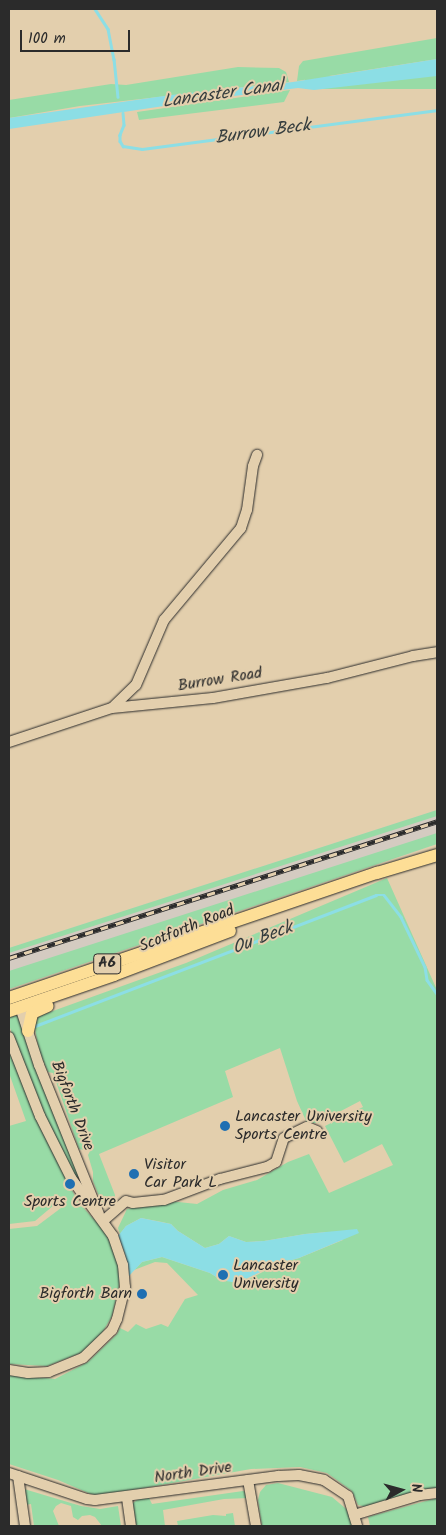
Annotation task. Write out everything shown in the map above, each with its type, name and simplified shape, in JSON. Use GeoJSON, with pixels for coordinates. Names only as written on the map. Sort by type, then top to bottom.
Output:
{"type":"FeatureCollection","features":[{"type":"Feature","properties":{"kind":"main road","name":"Scotforth Road"},"geometry":{"type":"LineString","coordinates":[[10,997],[377,872],[437,855]]}},
{"type":"Feature","properties":{"kind":"main road","name":"Scotforth Road"},"geometry":{"type":"LineString","coordinates":[[14,1009],[127,970],[237,928],[291,902]]}},
{"type":"Feature","properties":{"kind":"main road"},"geometry":{"type":"LineString","coordinates":[[28,1030],[30,1017],[34,1010],[148,970],[208,945],[237,928]]}},
{"type":"Feature","properties":{"kind":"main road"},"geometry":{"type":"LineString","coordinates":[[10,997],[14,1009]]}},
{"type":"Feature","properties":{"kind":"street"},"geometry":{"type":"LineString","coordinates":[[112,708],[136,685],[164,620],[241,528],[247,510],[253,466],[258,456]]}},
{"type":"Feature","properties":{"kind":"street","name":"Burrow Road"},"geometry":{"type":"LineString","coordinates":[[9,742],[112,708],[213,698],[327,678],[413,656],[437,652]]}},
{"type":"Feature","properties":{"kind":"street"},"geometry":{"type":"LineString","coordinates":[[136,685],[142,704]]}},
{"type":"Feature","properties":{"kind":"street","name":"Bigforth Drive"},"geometry":{"type":"LineString","coordinates":[[9,1370],[37,1373],[61,1369],[88,1355],[112,1330],[123,1299],[124,1274],[118,1248],[101,1217],[57,1111],[28,1030],[14,1009]]}},
{"type":"Feature","properties":{"kind":"street","name":"Bigforth Drive"},"geometry":{"type":"LineString","coordinates":[[9,1037],[55,1148],[90,1207],[101,1217]]}},
{"type":"Feature","properties":{"kind":"street"},"geometry":{"type":"LineString","coordinates":[[101,1217],[126,1201],[133,1203],[164,1200],[220,1179],[267,1167],[276,1162],[284,1138],[307,1127],[317,1131]]}},
{"type":"Feature","properties":{"kind":"street"},"geometry":{"type":"LineString","coordinates":[[13,1474],[25,1526]]}},
{"type":"Feature","properties":{"kind":"street","name":"North Drive"},"geometry":{"type":"LineString","coordinates":[[13,1474],[87,1499],[127,1498],[248,1480],[299,1475],[324,1480],[348,1496],[357,1526]]}},
{"type":"Feature","properties":{"kind":"street"},"geometry":{"type":"LineString","coordinates":[[248,1480],[256,1526]]}},
{"type":"Feature","properties":{"kind":"street"},"geometry":{"type":"LineString","coordinates":[[354,1516],[420,1495],[437,1494]]}},
{"type":"Feature","properties":{"kind":"street"},"geometry":{"type":"LineString","coordinates":[[127,1498],[131,1526]]}},
{"type":"Feature","properties":{"kind":"shaded area"},"geometry":{"type":"Polygon","coordinates":[[[437,810],[437,844],[9,989],[9,948],[437,810]]]}},
{"type":"Feature","properties":{"kind":"green space"},"geometry":{"type":"Polygon","coordinates":[[[437,38],[437,59],[297,81],[299,66],[303,61],[437,38]]]}},
{"type":"Feature","properties":{"kind":"green space"},"geometry":{"type":"Polygon","coordinates":[[[238,67],[279,68],[286,72],[289,82],[80,106],[9,118],[9,100],[111,84],[126,85],[238,67]]]}},
{"type":"Feature","properties":{"kind":"green space"},"geometry":{"type":"Polygon","coordinates":[[[305,76],[437,76],[437,89],[305,89],[305,76]]]}},
{"type":"Feature","properties":{"kind":"green space"},"geometry":{"type":"Polygon","coordinates":[[[290,90],[284,102],[139,120],[137,112],[290,90]]]}},
{"type":"Feature","properties":{"kind":"green space"},"geometry":{"type":"Polygon","coordinates":[[[437,810],[437,816],[9,953],[9,948],[437,810]]]}},
{"type":"Feature","properties":{"kind":"green space"},"geometry":{"type":"Polygon","coordinates":[[[437,833],[437,844],[9,989],[9,971],[437,833]]]}},
{"type":"Feature","properties":{"kind":"green space","name":"Lancaster University"},"geometry":{"type":"Polygon","coordinates":[[[387,878],[437,990],[437,1493],[367,1507],[358,1505],[352,1491],[327,1473],[300,1467],[251,1469],[105,1495],[93,1495],[58,1480],[9,1464],[9,1374],[55,1379],[88,1362],[117,1334],[120,1328],[128,1332],[136,1324],[146,1329],[161,1324],[168,1327],[185,1299],[198,1295],[167,1263],[155,1262],[134,1270],[142,1262],[162,1257],[210,1273],[221,1280],[251,1278],[278,1264],[299,1258],[343,1240],[327,1232],[246,1242],[229,1236],[219,1244],[205,1248],[178,1231],[171,1224],[141,1218],[126,1226],[120,1234],[118,1228],[127,1209],[169,1201],[197,1204],[223,1190],[257,1180],[288,1162],[309,1154],[329,1193],[393,1165],[382,1144],[344,1163],[325,1126],[363,1107],[360,1101],[318,1123],[307,1123],[297,1101],[280,1048],[225,1071],[233,1097],[99,1154],[115,1195],[115,1201],[111,1205],[102,1204],[93,1181],[93,1172],[88,1155],[90,1151],[79,1149],[53,1073],[48,1072],[39,1051],[34,1024],[39,1016],[186,963],[387,878]]]}},
{"type":"Feature","properties":{"kind":"green space"},"geometry":{"type":"Polygon","coordinates":[[[16,1015],[79,1177],[75,1178],[44,1114],[19,1054],[9,1025],[9,1017],[16,1015]]]}},
{"type":"Feature","properties":{"kind":"green space"},"geometry":{"type":"Polygon","coordinates":[[[11,1055],[36,1119],[78,1202],[104,1230],[112,1246],[119,1269],[120,1281],[112,1316],[101,1335],[86,1351],[47,1366],[9,1364],[9,1229],[37,1226],[65,1205],[60,1200],[35,1221],[9,1224],[9,1126],[26,1121],[9,1073],[9,1056],[11,1055]]]}},
{"type":"Feature","properties":{"kind":"green space"},"geometry":{"type":"Polygon","coordinates":[[[278,1483],[332,1497],[351,1513],[354,1526],[262,1526],[258,1500],[260,1492],[266,1485],[278,1483]]]}},
{"type":"Feature","properties":{"kind":"green space"},"geometry":{"type":"Polygon","coordinates":[[[24,1489],[81,1506],[100,1509],[118,1506],[121,1526],[102,1526],[95,1517],[90,1515],[82,1516],[78,1520],[73,1517],[71,1506],[61,1503],[53,1511],[59,1526],[34,1526],[31,1504],[25,1505],[24,1489]]]}},
{"type":"Feature","properties":{"kind":"green space"},"geometry":{"type":"Polygon","coordinates":[[[243,1491],[248,1493],[248,1498],[224,1499],[163,1510],[165,1526],[136,1526],[132,1509],[133,1503],[138,1499],[149,1498],[152,1504],[243,1491]]]}},
{"type":"Feature","properties":{"kind":"green space"},"geometry":{"type":"Polygon","coordinates":[[[437,1498],[437,1526],[370,1526],[368,1517],[437,1498]]]}},
{"type":"Feature","properties":{"kind":"green space"},"geometry":{"type":"Polygon","coordinates":[[[233,1513],[235,1526],[178,1526],[177,1521],[213,1515],[226,1516],[226,1514],[233,1513]]]}},
{"type":"Feature","properties":{"kind":"water","name":"Lancaster Canal"},"geometry":{"type":"Polygon","coordinates":[[[437,59],[437,76],[314,90],[298,88],[9,129],[9,118],[171,95],[293,82],[437,59]]]}},
{"type":"Feature","properties":{"kind":"water"},"geometry":{"type":"Polygon","coordinates":[[[141,1218],[171,1224],[178,1231],[205,1248],[219,1244],[229,1236],[246,1242],[357,1229],[359,1233],[299,1258],[278,1264],[237,1283],[221,1280],[210,1273],[162,1257],[142,1262],[129,1276],[125,1254],[118,1236],[126,1226],[141,1218]]]}},
{"type":"Feature","properties":{"kind":"waterway","name":"Burrow Beck"},"geometry":{"type":"LineString","coordinates":[[95,9],[108,29],[114,59],[118,97]]}},
{"type":"Feature","properties":{"kind":"waterway","name":"Burrow Beck"},"geometry":{"type":"LineString","coordinates":[[123,113],[124,125],[120,141],[123,146],[142,149],[437,110]]}},
{"type":"Feature","properties":{"kind":"waterway","name":"Ou Beck"},"geometry":{"type":"LineString","coordinates":[[35,1026],[376,895],[384,895],[401,917],[425,967],[427,980],[437,994]]}},
{"type":"Feature","properties":{"kind":"railway"},"geometry":{"type":"LineString","coordinates":[[9,958],[437,821]]}},
{"type":"Feature","properties":{"kind":"place","name":"Lancaster University Sports Centre"},"geometry":{"type":"Point","coordinates":[225,1126]}},
{"type":"Feature","properties":{"kind":"place","name":"Visitor Car Park L"},"geometry":{"type":"Point","coordinates":[134,1174]}},
{"type":"Feature","properties":{"kind":"place","name":"Sports Centre"},"geometry":{"type":"Point","coordinates":[70,1184]}},
{"type":"Feature","properties":{"kind":"place","name":"Lancaster University"},"geometry":{"type":"Point","coordinates":[223,1275]}},
{"type":"Feature","properties":{"kind":"place","name":"Bigforth Barn"},"geometry":{"type":"Point","coordinates":[142,1294]}}]}
